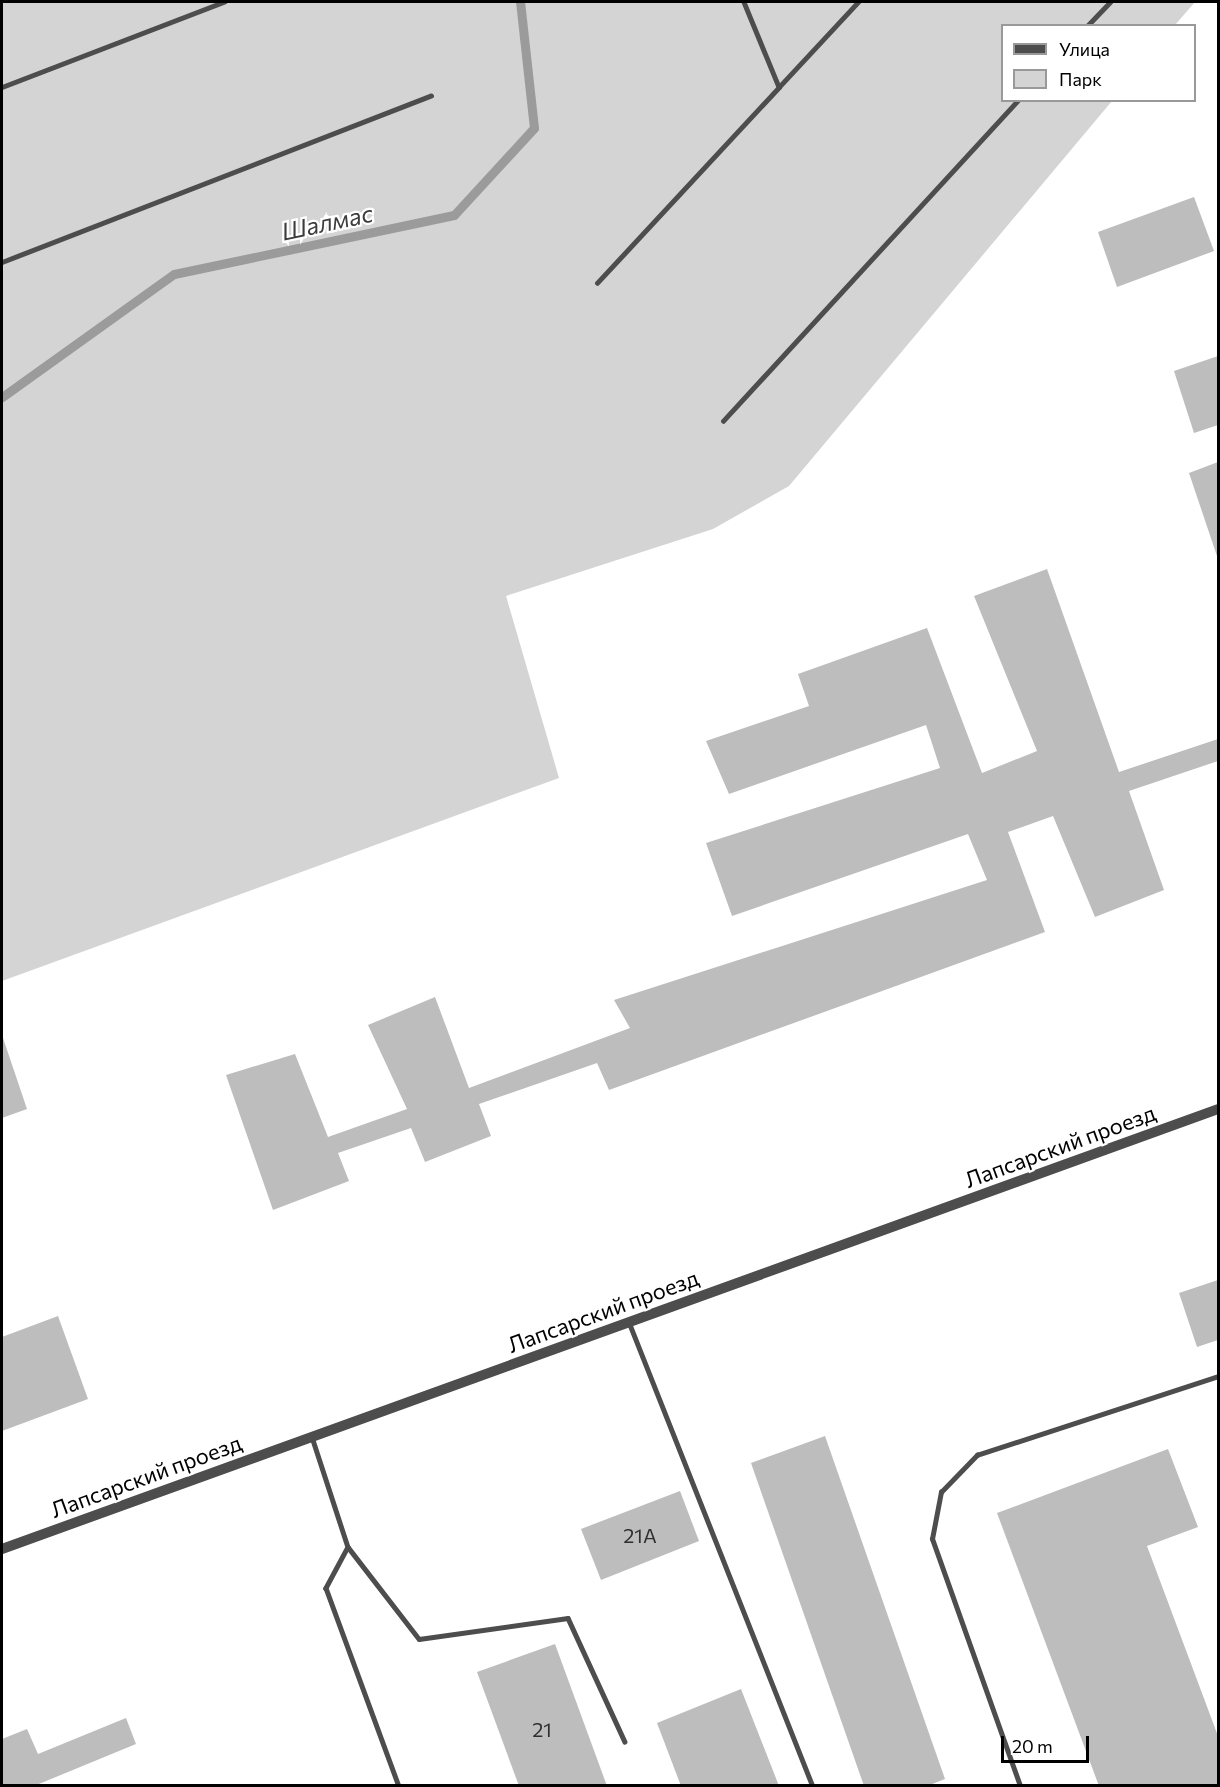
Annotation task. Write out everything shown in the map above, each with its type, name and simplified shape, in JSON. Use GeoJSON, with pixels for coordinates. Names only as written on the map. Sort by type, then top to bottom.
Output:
{"type":"FeatureCollection","features":[{"type":"Feature","properties":{"kind":"street","name":"Лапсарский проезд"},"geometry":{"type":"LineString","coordinates":[[2,1549],[1218,1109]]}},
{"type":"Feature","properties":{"kind":"lane"},"geometry":{"type":"LineString","coordinates":[[2,87],[224,2]]}},
{"type":"Feature","properties":{"kind":"lane"},"geometry":{"type":"LineString","coordinates":[[744,2],[779,87]]}},
{"type":"Feature","properties":{"kind":"lane"},"geometry":{"type":"LineString","coordinates":[[597,284],[858,2]]}},
{"type":"Feature","properties":{"kind":"lane"},"geometry":{"type":"LineString","coordinates":[[1090,24],[1110,2]]}},
{"type":"Feature","properties":{"kind":"lane"},"geometry":{"type":"LineString","coordinates":[[2,262],[431,96]]}},
{"type":"Feature","properties":{"kind":"lane"},"geometry":{"type":"LineString","coordinates":[[723,421],[1016,102]]}},
{"type":"Feature","properties":{"kind":"lane"},"geometry":{"type":"LineString","coordinates":[[629,1322],[813,1785]]}},
{"type":"Feature","properties":{"kind":"lane"},"geometry":{"type":"LineString","coordinates":[[1020,1785],[932,1539],[941,1492],[977,1455],[1218,1376]]}},
{"type":"Feature","properties":{"kind":"lane"},"geometry":{"type":"LineString","coordinates":[[312,1437],[348,1547],[419,1640],[568,1618],[625,1743]]}},
{"type":"Feature","properties":{"kind":"lane"},"geometry":{"type":"LineString","coordinates":[[348,1547],[326,1588],[399,1785]]}},
{"type":"Feature","properties":{"kind":"green space"},"geometry":{"type":"Polygon","coordinates":[[[2,2],[1195,2],[1176,24],[1001,24],[1001,102],[1111,102],[789,486],[713,529],[506,596],[559,778],[2,981],[2,2]]]}},
{"type":"Feature","properties":{"kind":"building"},"geometry":{"type":"Polygon","coordinates":[[[1194,197],[1214,251],[1117,287],[1098,232],[1194,197]]]}},
{"type":"Feature","properties":{"kind":"building"},"geometry":{"type":"Polygon","coordinates":[[[1218,356],[1218,425],[1194,433],[1174,371],[1218,356]]]}},
{"type":"Feature","properties":{"kind":"building"},"geometry":{"type":"Polygon","coordinates":[[[1218,462],[1218,559],[1189,473],[1218,462]]]}},
{"type":"Feature","properties":{"kind":"building"},"geometry":{"type":"Polygon","coordinates":[[[1047,569],[1119,772],[1218,739],[1218,761],[1129,791],[1164,890],[1095,917],[1053,816],[1008,832],[1045,932],[609,1090],[597,1063],[479,1104],[491,1136],[425,1162],[411,1128],[338,1153],[349,1181],[273,1210],[226,1075],[295,1054],[328,1137],[407,1109],[368,1025],[435,997],[469,1088],[630,1028],[614,1000],[987,880],[968,834],[732,916],[706,843],[940,768],[926,725],[729,794],[706,741],[809,706],[798,674],[927,628],[982,773],[1037,751],[974,596],[1047,569]]]}},
{"type":"Feature","properties":{"kind":"building"},"geometry":{"type":"Polygon","coordinates":[[[2,1035],[27,1109],[2,1118],[2,1035]]]}},
{"type":"Feature","properties":{"kind":"building"},"geometry":{"type":"Polygon","coordinates":[[[1218,1280],[1218,1340],[1197,1347],[1179,1293],[1218,1280]]]}},
{"type":"Feature","properties":{"kind":"building"},"geometry":{"type":"Polygon","coordinates":[[[58,1316],[88,1399],[2,1431],[2,1337],[58,1316]]]}},
{"type":"Feature","properties":{"kind":"building"},"geometry":{"type":"Polygon","coordinates":[[[825,1436],[945,1779],[927,1786],[864,1786],[751,1463],[825,1436]]]}},
{"type":"Feature","properties":{"kind":"building"},"geometry":{"type":"Polygon","coordinates":[[[1168,1449],[1198,1527],[1147,1546],[1218,1736],[1218,1786],[1099,1786],[997,1513],[1168,1449]]]}},
{"type":"Feature","properties":{"kind":"building"},"geometry":{"type":"Polygon","coordinates":[[[680,1491],[699,1541],[601,1580],[581,1529],[680,1491]]]}},
{"type":"Feature","properties":{"kind":"building"},"geometry":{"type":"Polygon","coordinates":[[[555,1644],[607,1786],[519,1786],[477,1672],[555,1644]]]}},
{"type":"Feature","properties":{"kind":"building"},"geometry":{"type":"Polygon","coordinates":[[[741,1689],[779,1786],[681,1786],[657,1723],[741,1689]]]}},
{"type":"Feature","properties":{"kind":"building"},"geometry":{"type":"Polygon","coordinates":[[[126,1718],[136,1744],[34,1786],[2,1786],[2,1739],[27,1729],[38,1754],[126,1718]]]}},
{"type":"Feature","properties":{"kind":"waterway","name":"Шалмас"},"geometry":{"type":"LineString","coordinates":[[2,397],[174,274],[454,215],[534,128],[520,2]]}}]}
